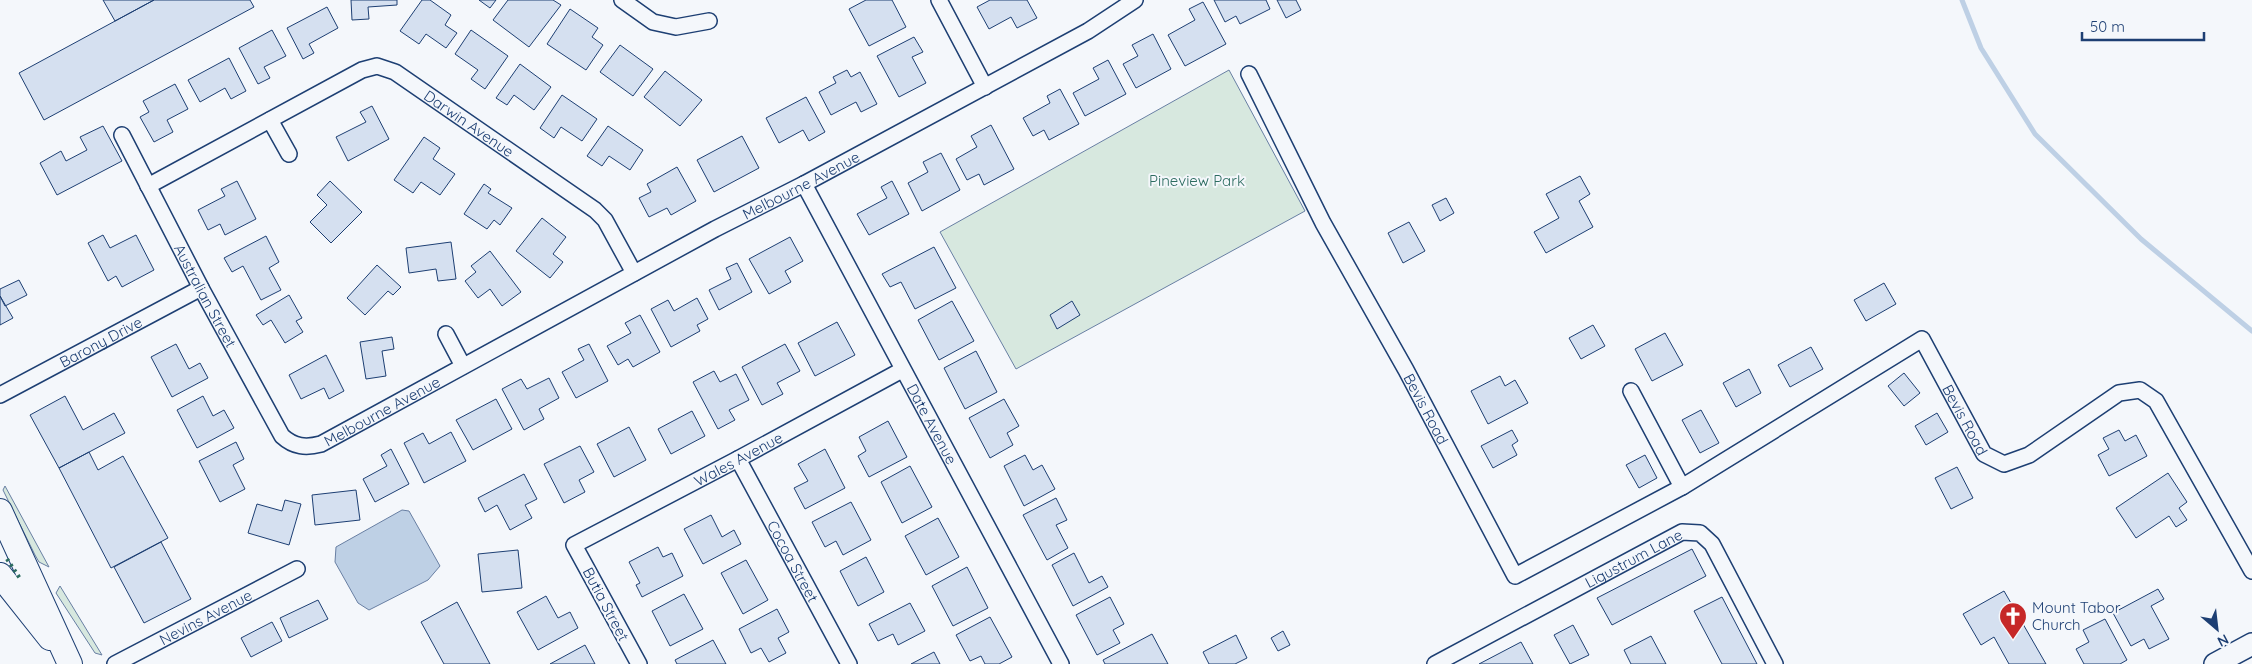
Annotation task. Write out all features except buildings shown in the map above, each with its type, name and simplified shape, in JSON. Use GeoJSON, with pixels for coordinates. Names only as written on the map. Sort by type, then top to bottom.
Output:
{"type":"FeatureCollection","features":[{"type":"Feature","properties":{"kind":"main road"},"geometry":{"type":"LineString","coordinates":[[0,511],[69,661]]}},
{"type":"Feature","properties":{"kind":"main road"},"geometry":{"type":"LineString","coordinates":[[0,575],[69,661]]}},
{"type":"Feature","properties":{"kind":"street"},"geometry":{"type":"LineString","coordinates":[[622,0],[653,22],[676,27],[708,21]]}},
{"type":"Feature","properties":{"kind":"street"},"geometry":{"type":"LineString","coordinates":[[939,0],[985,87]]}},
{"type":"Feature","properties":{"kind":"street","name":"Melbourne Avenue"},"geometry":{"type":"LineString","coordinates":[[300,446],[309,448],[321,444],[634,273],[1088,31],[1136,0]]}},
{"type":"Feature","properties":{"kind":"street","name":"Darwin Avenue"},"geometry":{"type":"LineString","coordinates":[[148,186],[362,70],[377,66],[395,72],[595,210],[605,220],[634,273]]}},
{"type":"Feature","properties":{"kind":"street","name":"Bevis Road"},"geometry":{"type":"LineString","coordinates":[[1248,74],[1323,224],[1406,370],[1515,576],[1682,487],[1922,339],[1984,454],[2004,464],[2029,455],[2119,393],[2140,390],[2156,401],[2252,571]]}},
{"type":"Feature","properties":{"kind":"street"},"geometry":{"type":"LineString","coordinates":[[270,120],[289,154]]}},
{"type":"Feature","properties":{"kind":"street","name":"Australian Street"},"geometry":{"type":"LineString","coordinates":[[122,135],[201,288],[282,436],[289,442],[300,446]]}},
{"type":"Feature","properties":{"kind":"street","name":"Date Avenue"},"geometry":{"type":"LineString","coordinates":[[804,184],[1061,664]]}},
{"type":"Feature","properties":{"kind":"street","name":"Barony Drive"},"geometry":{"type":"LineString","coordinates":[[0,395],[201,288]]}},
{"type":"Feature","properties":{"kind":"street"},"geometry":{"type":"LineString","coordinates":[[446,334],[463,366]]}},
{"type":"Feature","properties":{"kind":"street","name":"Wales Avenue"},"geometry":{"type":"LineString","coordinates":[[574,545],[738,460],[902,370]]}},
{"type":"Feature","properties":{"kind":"street"},"geometry":{"type":"LineString","coordinates":[[1631,391],[1682,487]]}},
{"type":"Feature","properties":{"kind":"street","name":"Cocoa Street"},"geometry":{"type":"LineString","coordinates":[[738,460],[849,664]]}},
{"type":"Feature","properties":{"kind":"street","name":"Ligustrum Lane"},"geometry":{"type":"LineString","coordinates":[[1435,664],[1682,532],[1700,533],[1712,544],[1775,664]]}},
{"type":"Feature","properties":{"kind":"street","name":"Butia Street"},"geometry":{"type":"LineString","coordinates":[[574,545],[639,664]]}},
{"type":"Feature","properties":{"kind":"street","name":"Nevins Avenue"},"geometry":{"type":"LineString","coordinates":[[115,664],[297,569]]}},
{"type":"Feature","properties":{"kind":"street"},"geometry":{"type":"LineString","coordinates":[[2215,664],[2252,644]]}},
{"type":"Feature","properties":{"kind":"green space","name":"Pineview Park"},"geometry":{"type":"Polygon","coordinates":[[[1229,70],[1305,211],[1016,369],[940,232],[1229,70]]]}},
{"type":"Feature","properties":{"kind":"green space"},"geometry":{"type":"Polygon","coordinates":[[[5,486],[49,567],[39,562],[35,555],[3,490],[5,486]]]}},
{"type":"Feature","properties":{"kind":"green space"},"geometry":{"type":"Polygon","coordinates":[[[60,586],[102,655],[95,653],[56,593],[60,586]]]}},
{"type":"Feature","properties":{"kind":"water"},"geometry":{"type":"Polygon","coordinates":[[[402,510],[409,511],[440,566],[428,580],[369,610],[358,603],[335,562],[336,547],[402,510]]]}},
{"type":"Feature","properties":{"kind":"waterway"},"geometry":{"type":"LineString","coordinates":[[1962,0],[1981,48],[2035,134],[2141,239],[2252,331]]}},
{"type":"Feature","properties":{"kind":"hedge"},"geometry":{"type":"LineString","coordinates":[[7,559],[21,580]]}},
{"type":"Feature","properties":{"kind":"place","name":"Mount Tabor Church"},"geometry":{"type":"Point","coordinates":[2013,640]}}]}
